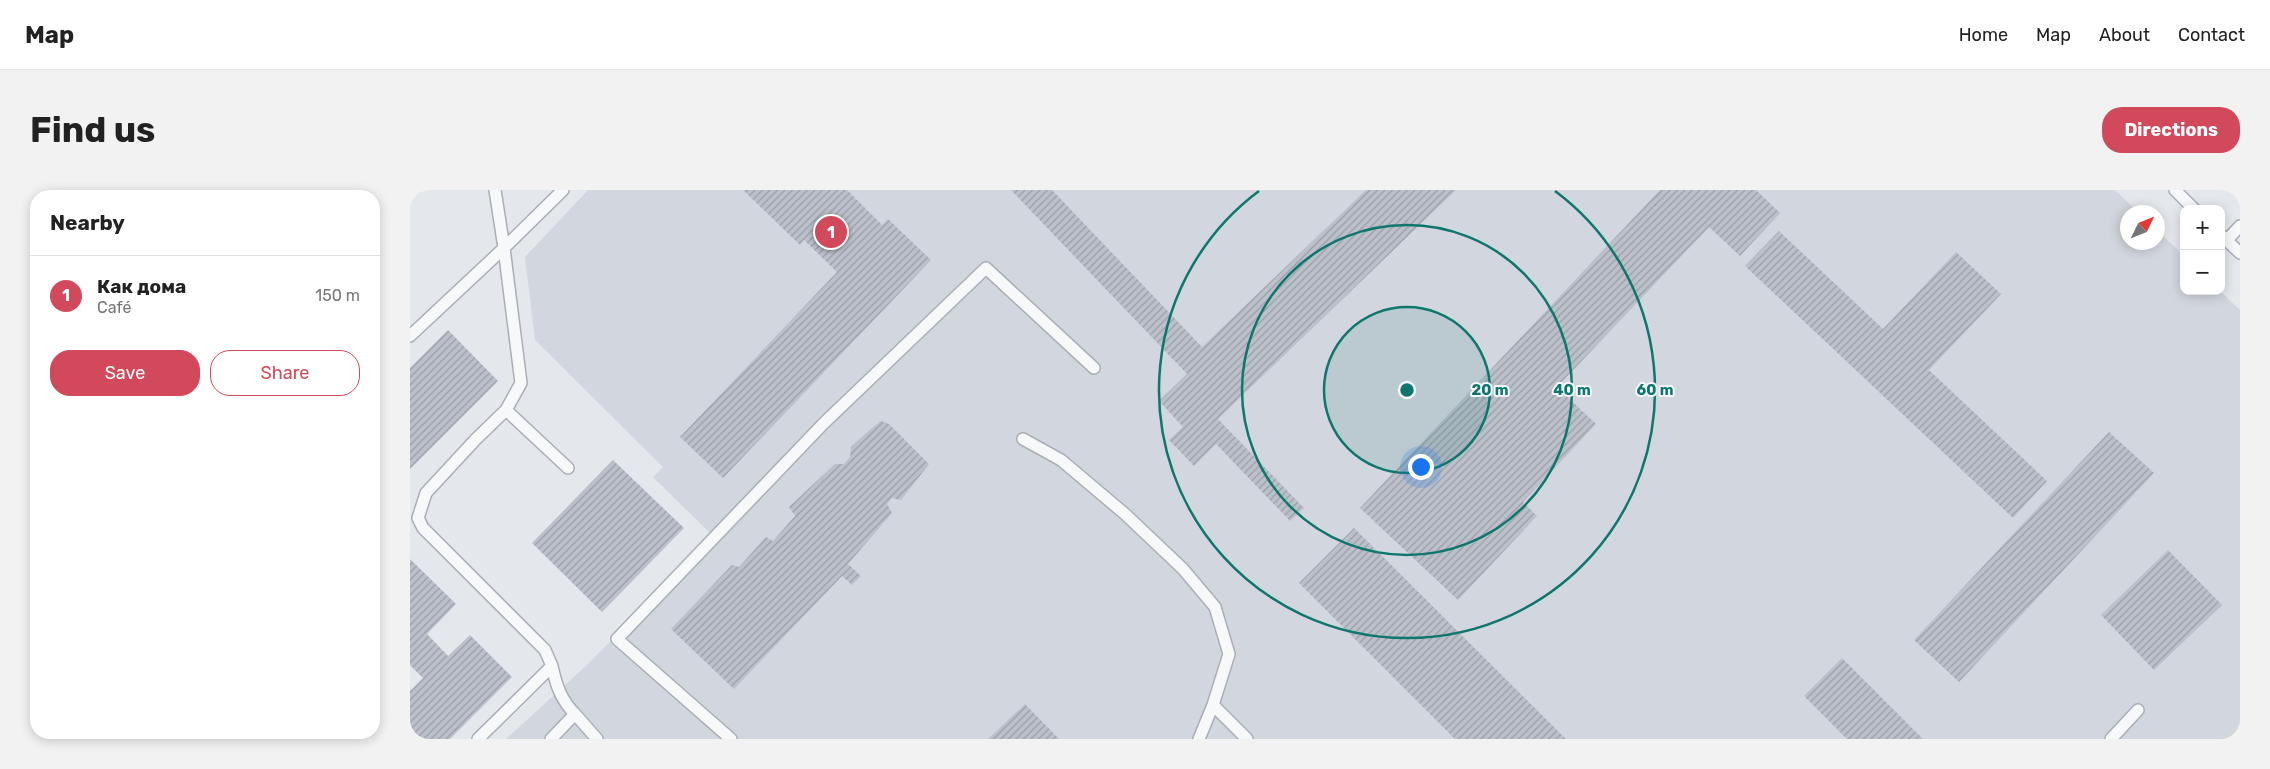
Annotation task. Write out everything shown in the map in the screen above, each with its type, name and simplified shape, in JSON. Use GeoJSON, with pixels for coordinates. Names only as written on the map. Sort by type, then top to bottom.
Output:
{"type":"FeatureCollection","features":[{"type":"Feature","properties":{"kind":"lane"},"geometry":{"type":"LineString","coordinates":[[495,190],[521,383],[506,410],[426,493],[418,518],[423,528],[545,650],[552,666],[556,686],[566,705],[597,739]]}},
{"type":"Feature","properties":{"kind":"lane"},"geometry":{"type":"LineString","coordinates":[[410,336],[563,190]]}},
{"type":"Feature","properties":{"kind":"lane"},"geometry":{"type":"LineString","coordinates":[[2175,190],[2190,205]]}},
{"type":"Feature","properties":{"kind":"lane"},"geometry":{"type":"LineString","coordinates":[[2225,237],[2240,226]]}},
{"type":"Feature","properties":{"kind":"lane"},"geometry":{"type":"LineString","coordinates":[[2225,239],[2240,253]]}},
{"type":"Feature","properties":{"kind":"lane"},"geometry":{"type":"LineString","coordinates":[[731,739],[617,639],[824,423],[986,268],[1094,368]]}},
{"type":"Feature","properties":{"kind":"lane"},"geometry":{"type":"LineString","coordinates":[[506,410],[568,468]]}},
{"type":"Feature","properties":{"kind":"lane"},"geometry":{"type":"LineString","coordinates":[[1024,439],[1061,460],[1125,514],[1183,569],[1215,607],[1229,654],[1213,705],[1199,739]]}},
{"type":"Feature","properties":{"kind":"lane"},"geometry":{"type":"LineString","coordinates":[[485,737],[552,666]]}},
{"type":"Feature","properties":{"kind":"lane"},"geometry":{"type":"LineString","coordinates":[[1213,705],[1246,739]]}},
{"type":"Feature","properties":{"kind":"lane"},"geometry":{"type":"LineString","coordinates":[[2111,739],[2138,710]]}},
{"type":"Feature","properties":{"kind":"lane"},"geometry":{"type":"LineString","coordinates":[[551,739],[574,714]]}},
{"type":"Feature","properties":{"kind":"shaded area"},"geometry":{"type":"Polygon","coordinates":[[[588,190],[2115,190],[2131,205],[2120,205],[2120,250],[2165,250],[2165,238],[2180,252],[2180,295],[2224,295],[2240,310],[2240,739],[506,739],[588,664],[714,537],[653,477],[663,467],[535,340],[525,257],[588,190]]]}},
{"type":"Feature","properties":{"kind":"building"},"geometry":{"type":"Polygon","coordinates":[[[743,190],[847,190],[882,225],[888,219],[931,260],[723,478],[680,437],[837,272],[804,240],[800,245],[743,190]]]}},
{"type":"Feature","properties":{"kind":"building"},"geometry":{"type":"Polygon","coordinates":[[[1011,190],[1052,190],[1202,347],[1366,190],[1456,190],[1218,419],[1304,508],[1290,521],[1216,444],[1194,466],[1169,440],[1183,427],[1159,401],[1187,374],[1011,190]]]}},
{"type":"Feature","properties":{"kind":"building"},"geometry":{"type":"Polygon","coordinates":[[[1660,190],[1756,190],[1780,213],[1740,256],[1709,227],[1557,387],[1596,424],[1523,502],[1537,516],[1458,600],[1360,508],[1660,190]]]}},
{"type":"Feature","properties":{"kind":"building"},"geometry":{"type":"Polygon","coordinates":[[[1779,231],[1883,329],[1956,252],[2001,294],[1929,370],[2047,481],[2013,518],[1745,266],[1779,231]]]}},
{"type":"Feature","properties":{"kind":"building"},"geometry":{"type":"Polygon","coordinates":[[[448,330],[498,381],[410,469],[410,368],[448,330]]]}},
{"type":"Feature","properties":{"kind":"building"},"geometry":{"type":"Polygon","coordinates":[[[881,421],[889,424],[929,464],[901,500],[892,498],[887,504],[892,513],[848,564],[861,576],[852,585],[842,576],[734,689],[671,629],[732,565],[739,567],[766,537],[773,541],[795,516],[789,507],[835,464],[844,464],[850,457],[851,447],[881,421]]]}},
{"type":"Feature","properties":{"kind":"building"},"geometry":{"type":"Polygon","coordinates":[[[2109,432],[2154,473],[1959,682],[1914,640],[2109,432]]]}},
{"type":"Feature","properties":{"kind":"building"},"geometry":{"type":"Polygon","coordinates":[[[613,460],[684,528],[602,612],[532,543],[613,460]]]}},
{"type":"Feature","properties":{"kind":"building"},"geometry":{"type":"Polygon","coordinates":[[[1354,528],[1566,739],[1455,739],[1299,583],[1354,528]]]}},
{"type":"Feature","properties":{"kind":"building"},"geometry":{"type":"Polygon","coordinates":[[[2168,550],[2222,605],[2154,670],[2101,615],[2168,550]]]}},
{"type":"Feature","properties":{"kind":"building"},"geometry":{"type":"Polygon","coordinates":[[[410,559],[456,604],[427,634],[448,656],[470,635],[512,677],[450,739],[410,739],[410,691],[423,678],[410,665],[410,559]]]}},
{"type":"Feature","properties":{"kind":"building"},"geometry":{"type":"Polygon","coordinates":[[[1842,658],[1923,739],[1847,739],[1804,696],[1842,658]]]}},
{"type":"Feature","properties":{"kind":"building"},"geometry":{"type":"Polygon","coordinates":[[[1025,704],[1059,739],[988,739],[1025,704]]]}},
{"type":"Feature","properties":{"kind":"place","name":"Как дома"},"geometry":{"type":"Point","coordinates":[831,232]}}]}
